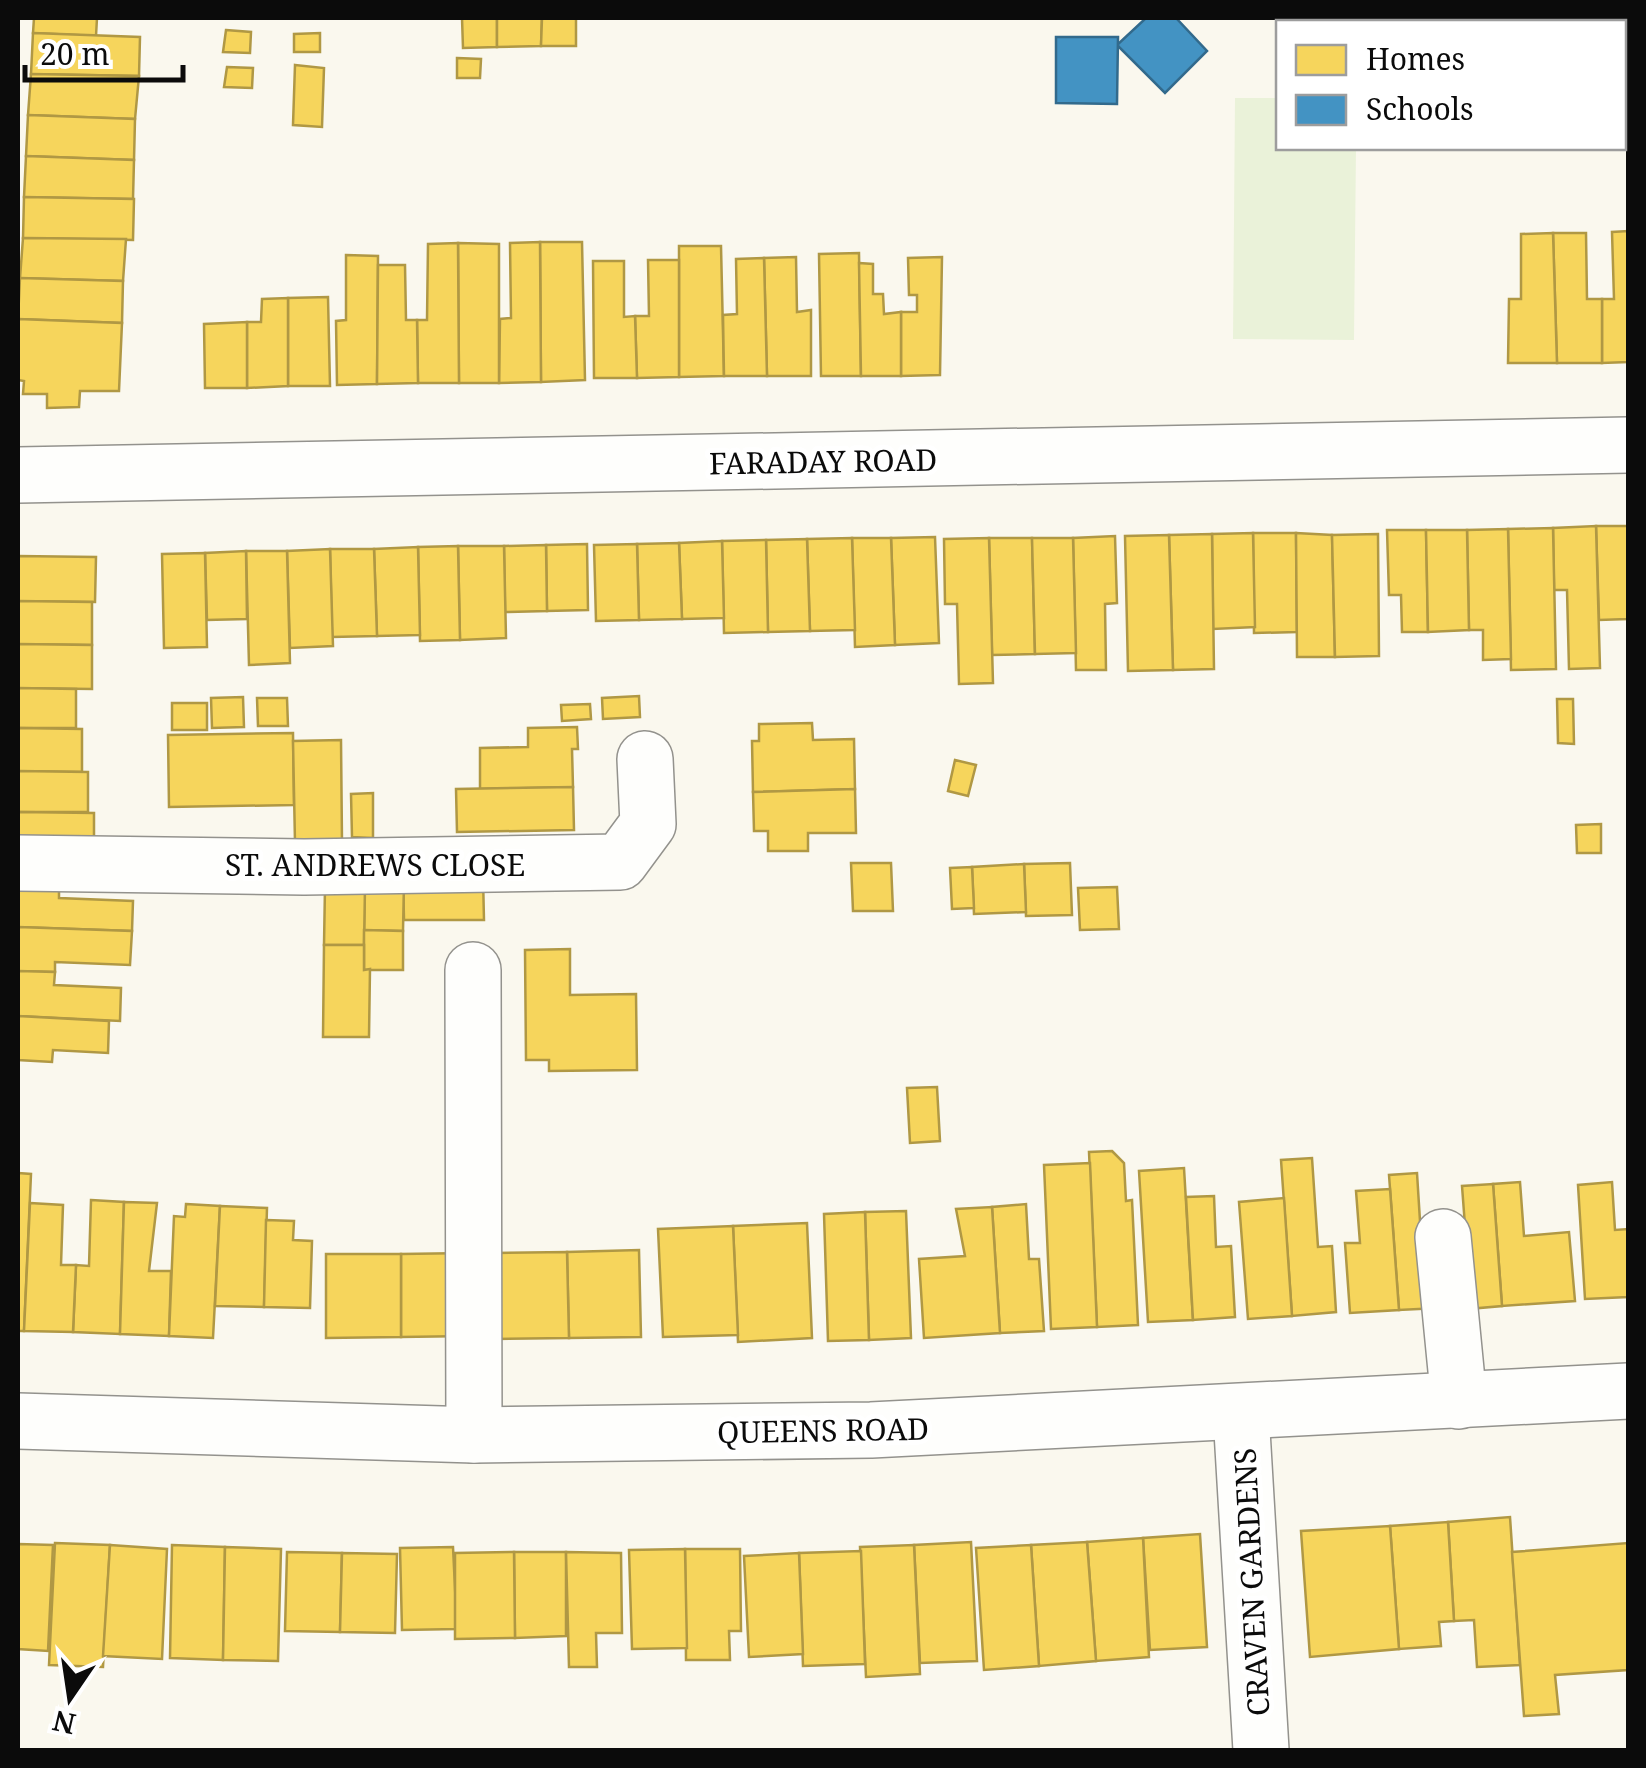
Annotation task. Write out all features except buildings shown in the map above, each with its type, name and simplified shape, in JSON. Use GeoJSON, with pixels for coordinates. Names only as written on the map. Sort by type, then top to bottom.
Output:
{"type":"FeatureCollection","features":[{"type":"Feature","properties":{"kind":"street","name":"FARADAY ROAD"},"geometry":{"type":"LineString","coordinates":[[18,476],[1628,445]]}},
{"type":"Feature","properties":{"kind":"street","name":"ST. ANDREWS CLOSE"},"geometry":{"type":"LineString","coordinates":[[18,863],[304,866],[620,862],[648,824],[644,759]]}},
{"type":"Feature","properties":{"kind":"street"},"geometry":{"type":"LineString","coordinates":[[473,970],[474,1435]]}},
{"type":"Feature","properties":{"kind":"street"},"geometry":{"type":"LineString","coordinates":[[1444,1237],[1459,1401]]}},
{"type":"Feature","properties":{"kind":"street","name":"QUEENS ROAD"},"geometry":{"type":"LineString","coordinates":[[18,1422],[474,1435],[872,1430],[1241,1414],[1628,1391]]}},
{"type":"Feature","properties":{"kind":"street","name":"CRAVEN GARDENS"},"geometry":{"type":"LineString","coordinates":[[1241,1414],[1261,1750]]}},
{"type":"Feature","properties":{"kind":"green space"},"geometry":{"type":"Polygon","coordinates":[[[1235,98],[1276,98],[1276,150],[1356,150],[1354,340],[1233,339],[1235,98]]]}}]}
